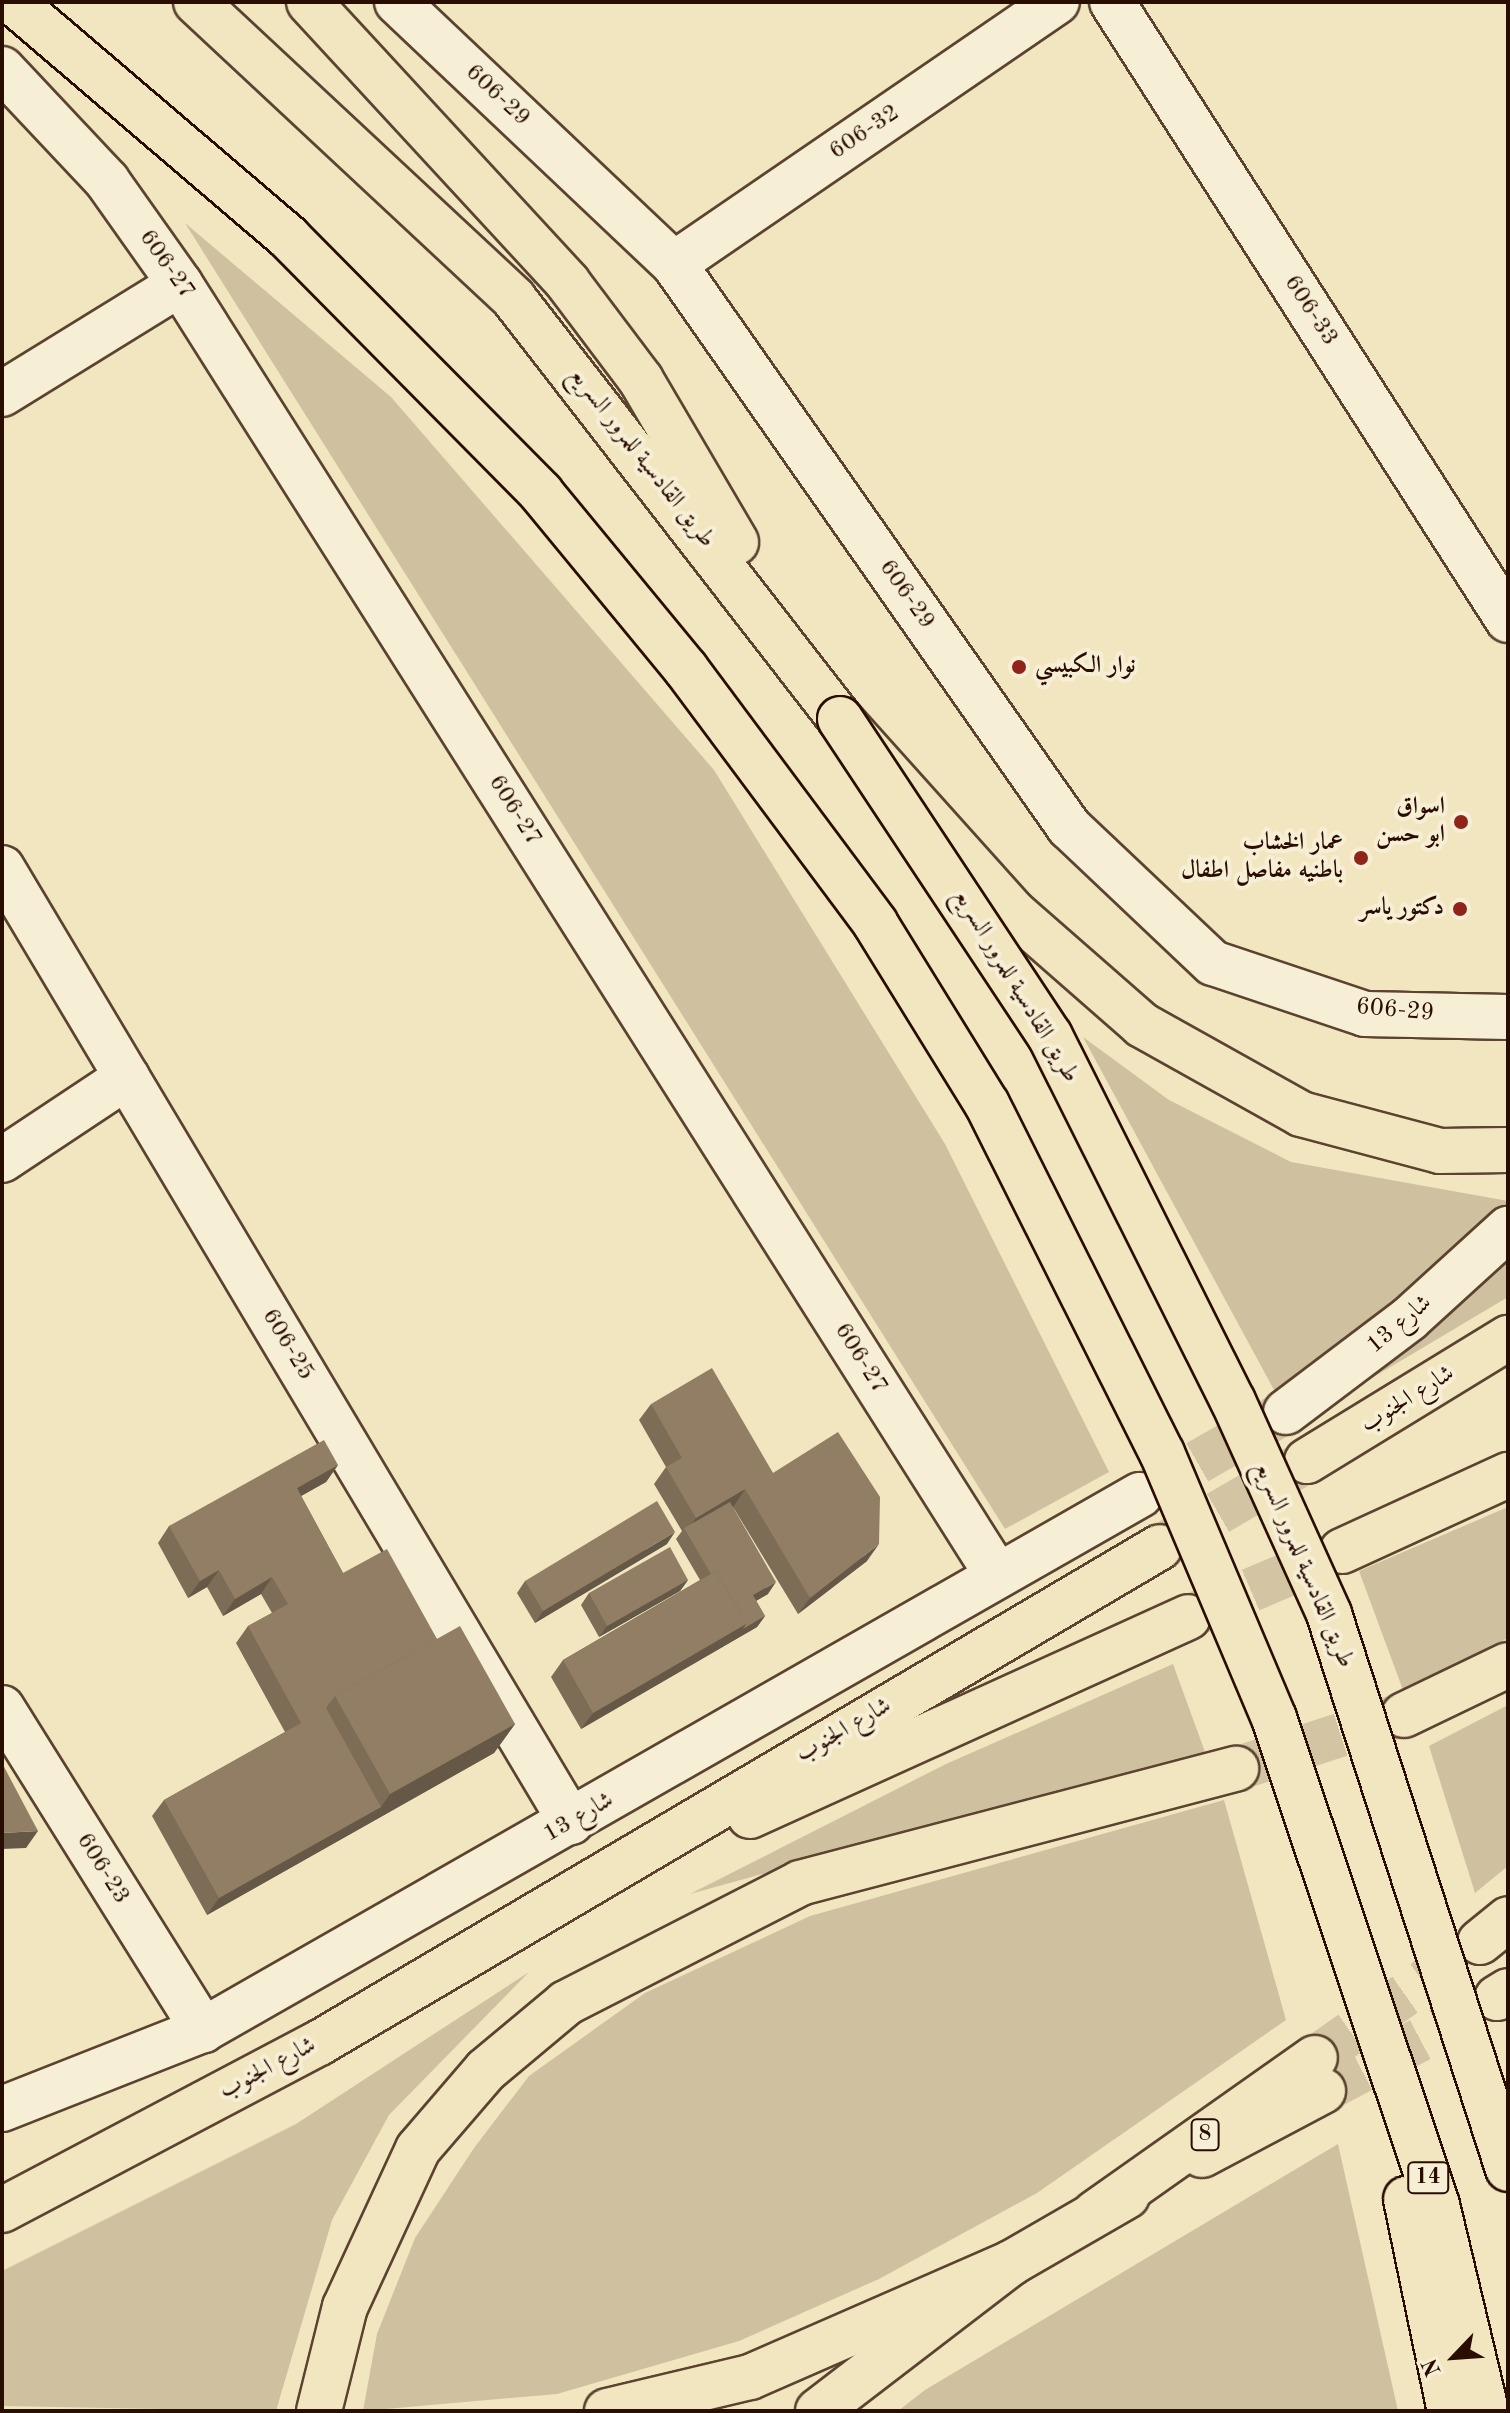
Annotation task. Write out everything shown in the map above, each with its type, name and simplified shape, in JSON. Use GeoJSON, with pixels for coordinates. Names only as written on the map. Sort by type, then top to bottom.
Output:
{"type":"FeatureCollection","features":[{"type":"Feature","properties":{"kind":"main road"},"geometry":{"type":"LineString","coordinates":[[13,2],[289,238],[541,493],[686,669],[875,923],[1002,1132],[1162,1453],[1274,1718],[1353,1951],[1450,2411]]}},
{"type":"Feature","properties":{"kind":"main road","name":"طريق القادسية للمرور السريع"},"geometry":{"type":"LineString","coordinates":[[196,2],[514,299],[840,719],[1050,1036],[1233,1401],[1329,1614],[1508,2169]]}},
{"type":"Feature","properties":{"kind":"main road"},"geometry":{"type":"LineString","coordinates":[[309,2],[479,180],[641,380],[800,665]]}},
{"type":"Feature","properties":{"kind":"main road"},"geometry":{"type":"LineString","coordinates":[[840,719],[1012,911],[1142,1025],[1301,1114],[1440,1151],[1508,1150]]}},
{"type":"Feature","properties":{"kind":"main road","name":"شارع الجنوب"},"geometry":{"type":"LineString","coordinates":[[1321,1453],[1508,1338]]}},
{"type":"Feature","properties":{"kind":"main road"},"geometry":{"type":"LineString","coordinates":[[1342,1551],[1508,1475]]}},
{"type":"Feature","properties":{"kind":"main road","name":"شارع الجنوب"},"geometry":{"type":"LineString","coordinates":[[2,2210],[531,1920],[1160,1547]]}},
{"type":"Feature","properties":{"kind":"main road","name":"شارع الجنوب"},"geometry":{"type":"LineString","coordinates":[[531,1920],[1188,1617]]}},
{"type":"Feature","properties":{"kind":"main road"},"geometry":{"type":"LineString","coordinates":[[1404,1715],[1508,1665]]}},
{"type":"Feature","properties":{"kind":"main road"},"geometry":{"type":"LineString","coordinates":[[319,2411],[345,2307],[381,2221],[418,2149],[486,2070],[566,2003],[800,1883],[1236,1769]]}},
{"type":"Feature","properties":{"kind":"main road","name":"14"},"geometry":{"type":"LineString","coordinates":[[1353,1951],[1437,2205],[1486,2411]]}},
{"type":"Feature","properties":{"kind":"main road","name":"8"},"geometry":{"type":"LineString","coordinates":[[1011,2263],[1319,2074]]}},
{"type":"Feature","properties":{"kind":"main road"},"geometry":{"type":"LineString","coordinates":[[607,2411],[750,2377],[1011,2263]]}},
{"type":"Feature","properties":{"kind":"main road"},"geometry":{"type":"LineString","coordinates":[[818,2411],[1011,2263]]}},
{"type":"Feature","properties":{"kind":"street","name":"606-29"},"geometry":{"type":"LineString","coordinates":[[397,2],[674,264],[1069,827],[1213,963],[1365,1014],[1508,1017]]}},
{"type":"Feature","properties":{"kind":"street","name":"606-32"},"geometry":{"type":"LineString","coordinates":[[674,264],[1057,2]]}},
{"type":"Feature","properties":{"kind":"street","name":"606-33"},"geometry":{"type":"LineString","coordinates":[[1112,2],[1508,620]]}},
{"type":"Feature","properties":{"kind":"street","name":"606-27"},"geometry":{"type":"LineString","coordinates":[[2,69],[107,181],[180,284],[997,1575]]}},
{"type":"Feature","properties":{"kind":"street"},"geometry":{"type":"LineString","coordinates":[[2,394],[180,284]]}},
{"type":"Feature","properties":{"kind":"street","name":"606-25"},"geometry":{"type":"LineString","coordinates":[[2,868],[571,1822]]}},
{"type":"Feature","properties":{"kind":"street"},"geometry":{"type":"LineString","coordinates":[[2,1160],[127,1077]]}},
{"type":"Feature","properties":{"kind":"street","name":"شارع 13"},"geometry":{"type":"LineString","coordinates":[[1286,1412],[1409,1319],[1508,1229]]}},
{"type":"Feature","properties":{"kind":"street","name":"شارع 13"},"geometry":{"type":"LineString","coordinates":[[2,2109],[203,2030],[1140,1495]]}},
{"type":"Feature","properties":{"kind":"street","name":"606-23"},"geometry":{"type":"LineString","coordinates":[[2,1708],[203,2030]]}},
{"type":"Feature","properties":{"kind":"shaded area"},"geometry":{"type":"Polygon","coordinates":[[[185,223],[391,397],[714,770],[945,1144],[1109,1472],[1005,1529],[185,223]]]}},
{"type":"Feature","properties":{"kind":"shaded area"},"geometry":{"type":"Polygon","coordinates":[[[1083,1037],[1169,1100],[1291,1162],[1508,1201],[1508,1297],[1293,1425],[1083,1037]]]}},
{"type":"Feature","properties":{"kind":"shaded area"},"geometry":{"type":"Polygon","coordinates":[[[1508,1507],[1508,1638],[1403,1690],[1359,1571],[1508,1507]]]}},
{"type":"Feature","properties":{"kind":"shaded area"},"geometry":{"type":"Polygon","coordinates":[[[1173,1664],[1205,1752],[690,1894],[946,1764],[1173,1664]]]}},
{"type":"Feature","properties":{"kind":"shaded area"},"geometry":{"type":"Polygon","coordinates":[[[1508,1705],[1508,1866],[1475,1893],[1429,1746],[1508,1705]]]}},
{"type":"Feature","properties":{"kind":"shaded area"},"geometry":{"type":"Polygon","coordinates":[[[1224,1800],[1286,2020],[1037,2193],[879,2279],[739,2341],[557,2394],[363,2411],[377,2334],[415,2238],[474,2148],[529,2076],[645,1993],[810,1916],[1224,1800]]]}},
{"type":"Feature","properties":{"kind":"shaded area"},"geometry":{"type":"Polygon","coordinates":[[[529,1972],[389,2115],[332,2220],[276,2411],[2,2406],[2,2271],[296,2124],[529,1972]]]}},
{"type":"Feature","properties":{"kind":"shaded area"},"geometry":{"type":"Polygon","coordinates":[[[1338,2144],[1398,2411],[898,2411],[925,2390],[1338,2144]]]}},
{"type":"Feature","properties":{"kind":"building"},"geometry":{"type":"Polygon","coordinates":[[[712,1368],[773,1473],[838,1432],[880,1497],[879,1544],[810,1598],[745,1489],[696,1518],[666,1467],[682,1458],[651,1404],[712,1368]]]}},
{"type":"Feature","properties":{"kind":"building"},"geometry":{"type":"Polygon","coordinates":[[[324,1440],[338,1465],[297,1488],[343,1573],[387,1549],[437,1639],[335,1696],[326,1708],[381,1807],[219,1898],[164,1800],[301,1723],[248,1626],[288,1604],[272,1577],[235,1599],[219,1570],[200,1581],[169,1526],[324,1440]]]}},
{"type":"Feature","properties":{"kind":"building"},"geometry":{"type":"Polygon","coordinates":[[[657,1501],[675,1532],[543,1611],[525,1581],[657,1501]]]}},
{"type":"Feature","properties":{"kind":"building"},"geometry":{"type":"Polygon","coordinates":[[[730,1502],[776,1582],[753,1595],[765,1616],[743,1629],[746,1624],[716,1571],[711,1574],[684,1528],[730,1502]]]}},
{"type":"Feature","properties":{"kind":"building"},"geometry":{"type":"Polygon","coordinates":[[[670,1547],[688,1580],[607,1626],[589,1593],[670,1547]]]}},
{"type":"Feature","properties":{"kind":"building"},"geometry":{"type":"Polygon","coordinates":[[[716,1571],[746,1624],[593,1713],[563,1660],[716,1571]]]}},
{"type":"Feature","properties":{"kind":"building"},"geometry":{"type":"Polygon","coordinates":[[[460,1626],[515,1724],[390,1794],[335,1696],[460,1626]]]}},
{"type":"Feature","properties":{"kind":"building"},"geometry":{"type":"Polygon","coordinates":[[[2,1763],[38,1831],[2,1833],[2,1763]]]}},
{"type":"Feature","properties":{"kind":"tunnel"},"geometry":{"type":"LineString","coordinates":[[1140,1495],[1280,1415]]}},
{"type":"Feature","properties":{"kind":"tunnel"},"geometry":{"type":"LineString","coordinates":[[1161,1546],[1302,1464]]}},
{"type":"Feature","properties":{"kind":"tunnel"},"geometry":{"type":"LineString","coordinates":[[1190,1616],[1340,1552]]}},
{"type":"Feature","properties":{"kind":"tunnel"},"geometry":{"type":"LineString","coordinates":[[1236,1769],[1401,1715]]}},
{"type":"Feature","properties":{"kind":"tunnel"},"geometry":{"type":"LineString","coordinates":[[1315,2058],[1480,1942]]}},
{"type":"Feature","properties":{"kind":"tunnel"},"geometry":{"type":"LineString","coordinates":[[1323,2091],[1491,2002]]}},
{"type":"Feature","properties":{"kind":"place","name":"نوار الكبيسي"},"geometry":{"type":"Point","coordinates":[1019,667]}},
{"type":"Feature","properties":{"kind":"place","name":"اسواق ابو حسن"},"geometry":{"type":"Point","coordinates":[1461,822]}},
{"type":"Feature","properties":{"kind":"place","name":"عمار الخشاب باطنيه مفاصل اطفال"},"geometry":{"type":"Point","coordinates":[1361,858]}},
{"type":"Feature","properties":{"kind":"place","name":"دكتور ياسر"},"geometry":{"type":"Point","coordinates":[1460,909]}}]}
